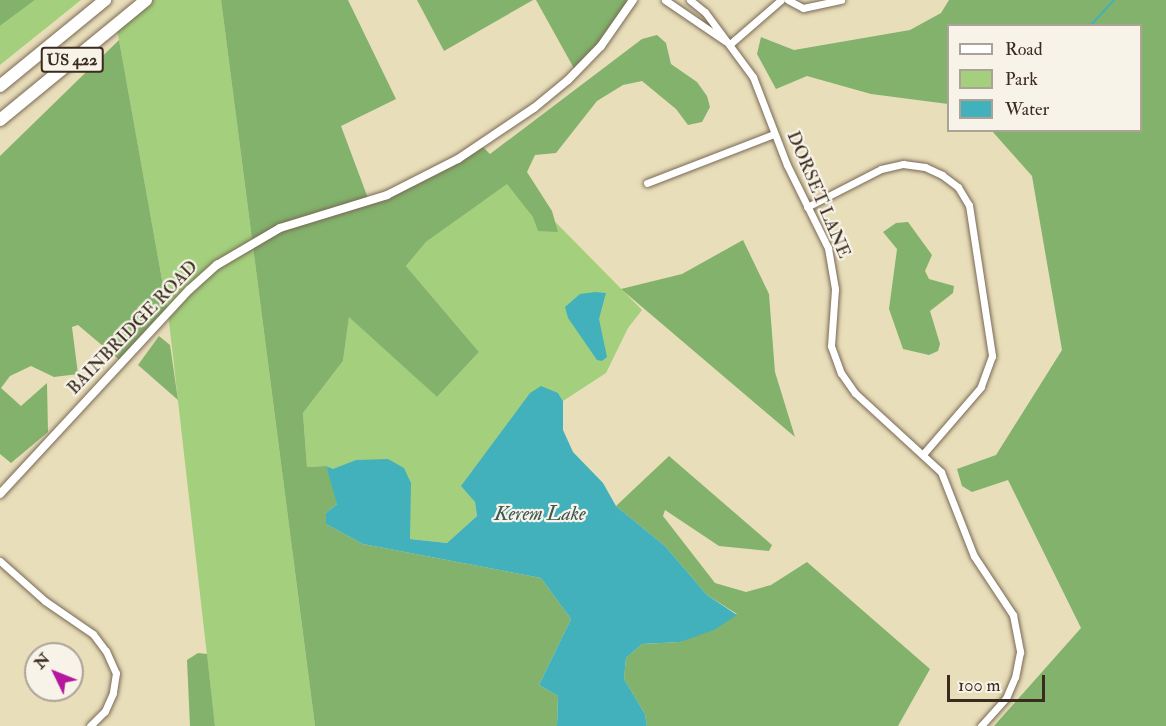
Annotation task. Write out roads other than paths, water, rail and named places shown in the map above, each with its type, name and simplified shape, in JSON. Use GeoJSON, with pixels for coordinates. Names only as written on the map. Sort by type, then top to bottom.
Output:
{"type":"FeatureCollection","features":[{"type":"Feature","properties":{"kind":"highway","name":"US 422"},"geometry":{"type":"LineString","coordinates":[[0,86],[105,0]]}},
{"type":"Feature","properties":{"kind":"highway","name":"US 422"},"geometry":{"type":"LineString","coordinates":[[0,120],[146,0]]}},
{"type":"Feature","properties":{"kind":"street","name":"BAINBRIDGE ROAD"},"geometry":{"type":"LineString","coordinates":[[0,494],[211,270],[280,228],[387,195],[458,159],[563,85],[601,46],[633,0]]}},
{"type":"Feature","properties":{"kind":"street","name":"DORSET LANE"},"geometry":{"type":"LineString","coordinates":[[665,0],[730,44]]}},
{"type":"Feature","properties":{"kind":"street","name":"DORSET LANE"},"geometry":{"type":"LineString","coordinates":[[690,0],[705,12],[753,76],[774,134],[828,248],[835,275],[831,346],[841,373],[855,393],[924,453],[946,482],[965,537],[1008,604],[1017,626],[1020,652],[1015,676],[1006,698],[981,726]]}},
{"type":"Feature","properties":{"kind":"street"},"geometry":{"type":"LineString","coordinates":[[682,11],[690,0]]}},
{"type":"Feature","properties":{"kind":"street"},"geometry":{"type":"LineString","coordinates":[[730,44],[781,0]]}},
{"type":"Feature","properties":{"kind":"street"},"geometry":{"type":"LineString","coordinates":[[788,0],[803,8],[841,0]]}},
{"type":"Feature","properties":{"kind":"street"},"geometry":{"type":"LineString","coordinates":[[647,183],[774,134]]}},
{"type":"Feature","properties":{"kind":"street"},"geometry":{"type":"LineString","coordinates":[[807,207],[881,169],[903,164],[925,167],[942,175],[958,187],[969,205],[992,356],[981,387],[924,453]]}},
{"type":"Feature","properties":{"kind":"street"},"geometry":{"type":"LineString","coordinates":[[0,561],[45,601],[93,634],[106,651],[116,673],[113,693],[105,711],[90,726]]}},
{"type":"Feature","properties":{"kind":"water"},"geometry":{"type":"Polygon","coordinates":[[[606,293],[599,319],[607,357],[602,361],[597,360],[568,318],[565,307],[580,294],[606,293]]]}},
{"type":"Feature","properties":{"kind":"water","name":"Kerem Lake"},"geometry":{"type":"Polygon","coordinates":[[[541,386],[558,393],[563,401],[563,430],[573,452],[603,483],[616,506],[665,546],[707,595],[737,615],[714,630],[680,642],[642,644],[626,658],[624,679],[645,714],[647,726],[557,726],[558,696],[539,685],[571,619],[541,578],[363,544],[326,524],[326,513],[337,504],[326,466],[333,469],[356,460],[388,459],[404,468],[411,483],[410,539],[447,543],[477,516],[475,502],[461,486],[530,393],[541,386]]]}},
{"type":"Feature","properties":{"kind":"waterway"},"geometry":{"type":"LineString","coordinates":[[1092,24],[1114,0]]}}]}
